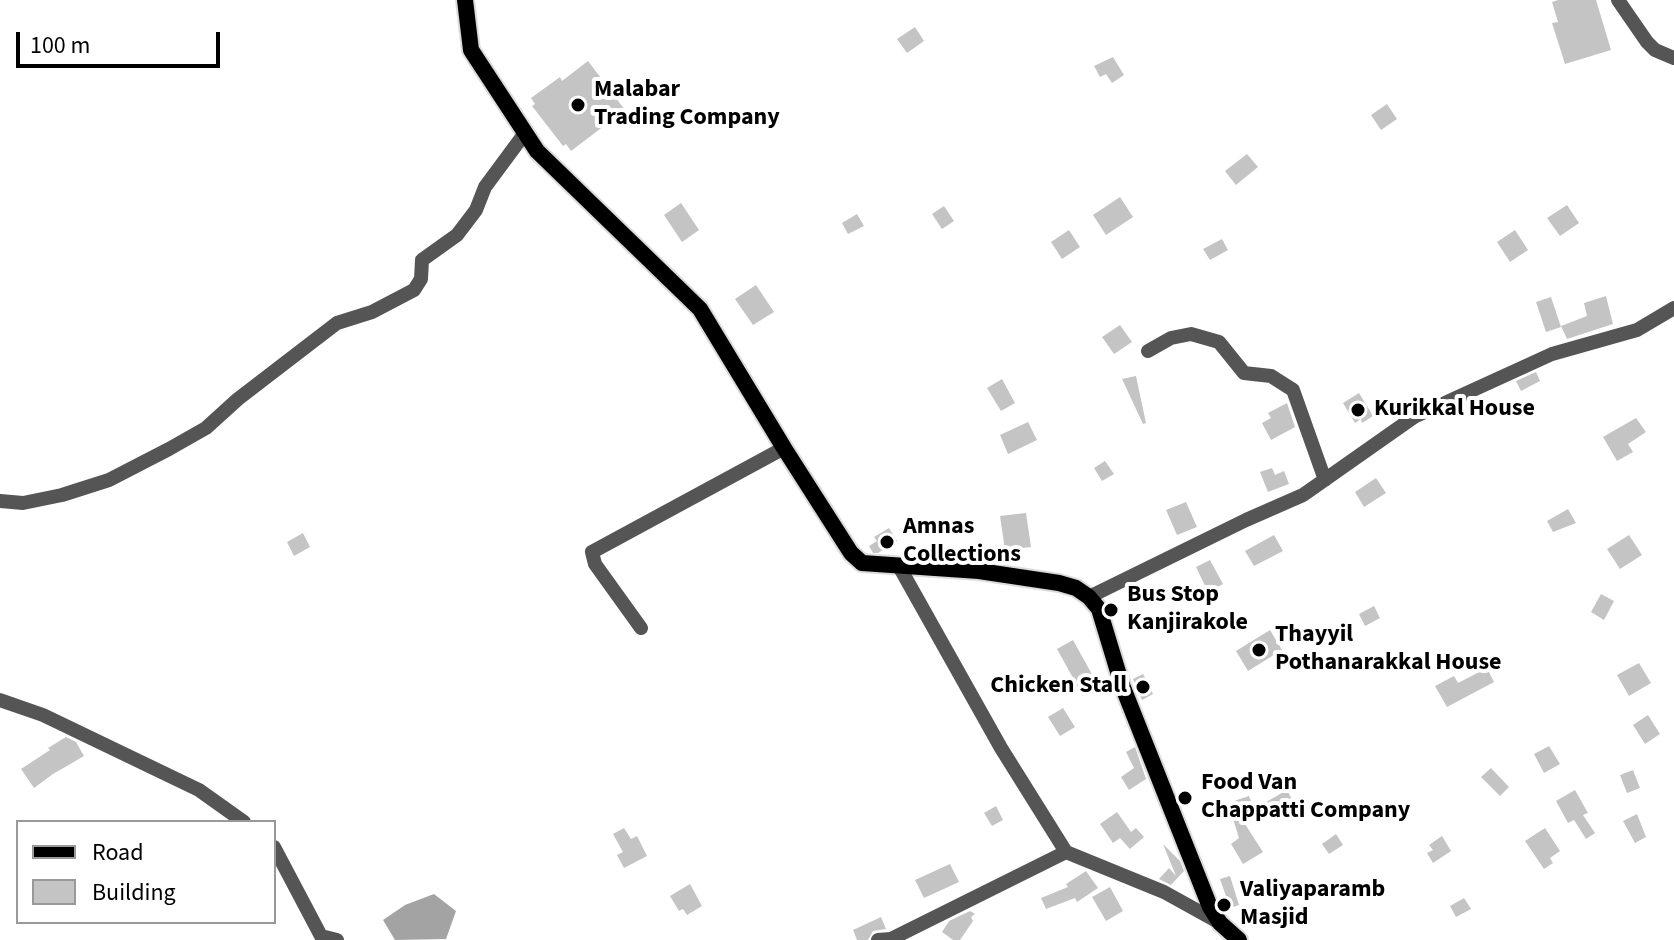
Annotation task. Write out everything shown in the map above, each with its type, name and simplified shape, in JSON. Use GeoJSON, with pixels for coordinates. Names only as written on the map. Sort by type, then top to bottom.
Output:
{"type":"FeatureCollection","features":[{"type":"Feature","properties":{"kind":"main road"},"geometry":{"type":"LineString","coordinates":[[465,0],[471,50],[537,151],[700,309],[851,553],[862,563],[979,571],[1059,583],[1076,588],[1099,609],[1122,685],[1210,907],[1220,923],[1239,940]]}},
{"type":"Feature","properties":{"kind":"street"},"geometry":{"type":"LineString","coordinates":[[1618,0],[1647,42],[1655,50],[1674,58]]}},
{"type":"Feature","properties":{"kind":"street"},"geometry":{"type":"LineString","coordinates":[[0,501],[23,503],[109,480],[206,428],[238,399],[337,323],[372,312],[414,290],[421,279],[422,260],[457,235],[476,210],[485,187],[525,133]]}},
{"type":"Feature","properties":{"kind":"street"},"geometry":{"type":"LineString","coordinates":[[1089,597],[1303,495],[1414,417],[1552,354],[1637,330],[1674,308]]}},
{"type":"Feature","properties":{"kind":"street"},"geometry":{"type":"LineString","coordinates":[[1148,351],[1171,338],[1191,334],[1219,342],[1244,373],[1271,376],[1293,390],[1325,480]]}},
{"type":"Feature","properties":{"kind":"street"},"geometry":{"type":"LineString","coordinates":[[641,628],[595,564],[592,552],[784,448]]}},
{"type":"Feature","properties":{"kind":"street"},"geometry":{"type":"LineString","coordinates":[[900,568],[1001,748],[1066,852],[1164,892],[1220,923]]}},
{"type":"Feature","properties":{"kind":"street"},"geometry":{"type":"LineString","coordinates":[[0,700],[43,715],[199,790],[241,820]]}},
{"type":"Feature","properties":{"kind":"street"},"geometry":{"type":"LineString","coordinates":[[276,851],[322,938],[337,940]]}},
{"type":"Feature","properties":{"kind":"street"},"geometry":{"type":"LineString","coordinates":[[878,940],[891,939],[1066,852]]}},
{"type":"Feature","properties":{"kind":"shaded area"},"geometry":{"type":"Polygon","coordinates":[[[434,894],[456,911],[446,939],[395,940],[383,920],[405,905],[434,894]]]}},
{"type":"Feature","properties":{"kind":"building"},"geometry":{"type":"Polygon","coordinates":[[[1596,0],[1611,50],[1565,64],[1552,23],[1558,22],[1552,2],[1596,0]]]}},
{"type":"Feature","properties":{"kind":"building"},"geometry":{"type":"Polygon","coordinates":[[[915,27],[924,41],[907,53],[897,39],[915,27]]]}},
{"type":"Feature","properties":{"kind":"building"},"geometry":{"type":"Polygon","coordinates":[[[1113,57],[1124,75],[1112,83],[1106,74],[1100,77],[1094,66],[1113,57]]]}},
{"type":"Feature","properties":{"kind":"building","name":"Malabar Trading Company"},"geometry":{"type":"Polygon","coordinates":[[[588,61],[625,110],[571,151],[566,144],[563,146],[532,106],[535,104],[531,98],[560,77],[562,81],[588,61]]]}},
{"type":"Feature","properties":{"kind":"building"},"geometry":{"type":"Polygon","coordinates":[[[1387,104],[1397,119],[1381,130],[1371,115],[1387,104]]]}},
{"type":"Feature","properties":{"kind":"building"},"geometry":{"type":"Polygon","coordinates":[[[1247,154],[1258,167],[1236,185],[1225,171],[1247,154]]]}},
{"type":"Feature","properties":{"kind":"building"},"geometry":{"type":"Polygon","coordinates":[[[1120,197],[1133,217],[1106,235],[1093,215],[1120,197]]]}},
{"type":"Feature","properties":{"kind":"building"},"geometry":{"type":"Polygon","coordinates":[[[681,203],[699,230],[682,242],[664,215],[681,203]]]}},
{"type":"Feature","properties":{"kind":"building"},"geometry":{"type":"Polygon","coordinates":[[[1567,205],[1579,223],[1560,236],[1547,218],[1567,205]]]}},
{"type":"Feature","properties":{"kind":"building"},"geometry":{"type":"Polygon","coordinates":[[[944,206],[954,221],[942,229],[932,214],[944,206]]]}},
{"type":"Feature","properties":{"kind":"building"},"geometry":{"type":"Polygon","coordinates":[[[857,214],[864,226],[848,234],[842,223],[857,214]]]}},
{"type":"Feature","properties":{"kind":"building"},"geometry":{"type":"Polygon","coordinates":[[[1069,230],[1080,247],[1062,259],[1051,242],[1069,230]]]}},
{"type":"Feature","properties":{"kind":"building"},"geometry":{"type":"Polygon","coordinates":[[[1515,230],[1528,250],[1510,262],[1497,242],[1515,230]]]}},
{"type":"Feature","properties":{"kind":"building"},"geometry":{"type":"Polygon","coordinates":[[[1222,239],[1228,250],[1210,260],[1203,249],[1222,239]]]}},
{"type":"Feature","properties":{"kind":"building"},"geometry":{"type":"Polygon","coordinates":[[[756,285],[774,312],[753,325],[735,299],[756,285]]]}},
{"type":"Feature","properties":{"kind":"building"},"geometry":{"type":"Polygon","coordinates":[[[1606,296],[1613,324],[1567,339],[1561,326],[1587,316],[1584,303],[1606,296]]]}},
{"type":"Feature","properties":{"kind":"building"},"geometry":{"type":"Polygon","coordinates":[[[1551,297],[1561,327],[1546,332],[1536,302],[1551,297]]]}},
{"type":"Feature","properties":{"kind":"building"},"geometry":{"type":"Polygon","coordinates":[[[1120,325],[1132,342],[1114,354],[1102,337],[1120,325]]]}},
{"type":"Feature","properties":{"kind":"building"},"geometry":{"type":"Polygon","coordinates":[[[1536,372],[1540,381],[1521,391],[1516,381],[1536,372]]]}},
{"type":"Feature","properties":{"kind":"building"},"geometry":{"type":"Polygon","coordinates":[[[1136,376],[1146,423],[1143,424],[1122,379],[1136,376]]]}},
{"type":"Feature","properties":{"kind":"building"},"geometry":{"type":"Polygon","coordinates":[[[1002,379],[1015,403],[1001,411],[987,388],[1002,379]]]}},
{"type":"Feature","properties":{"kind":"building","name":"Kurikkal House"},"geometry":{"type":"Polygon","coordinates":[[[1359,393],[1373,416],[1362,423],[1361,419],[1355,423],[1343,403],[1359,393]]]}},
{"type":"Feature","properties":{"kind":"building"},"geometry":{"type":"Polygon","coordinates":[[[1287,403],[1295,427],[1271,440],[1262,423],[1271,418],[1268,413],[1287,403]]]}},
{"type":"Feature","properties":{"kind":"building"},"geometry":{"type":"Polygon","coordinates":[[[1636,418],[1646,432],[1628,444],[1633,452],[1617,461],[1603,437],[1636,418]]]}},
{"type":"Feature","properties":{"kind":"building"},"geometry":{"type":"Polygon","coordinates":[[[1028,422],[1037,440],[1008,454],[1000,435],[1028,422]]]}},
{"type":"Feature","properties":{"kind":"building"},"geometry":{"type":"Polygon","coordinates":[[[1105,461],[1114,474],[1102,481],[1094,468],[1105,461]]]}},
{"type":"Feature","properties":{"kind":"building"},"geometry":{"type":"Polygon","coordinates":[[[1272,468],[1275,475],[1284,471],[1289,484],[1268,492],[1260,472],[1272,468]]]}},
{"type":"Feature","properties":{"kind":"building"},"geometry":{"type":"Polygon","coordinates":[[[1376,478],[1386,493],[1364,507],[1355,492],[1376,478]]]}},
{"type":"Feature","properties":{"kind":"building"},"geometry":{"type":"Polygon","coordinates":[[[1186,502],[1197,527],[1177,535],[1166,510],[1186,502]]]}},
{"type":"Feature","properties":{"kind":"building"},"geometry":{"type":"Polygon","coordinates":[[[1568,509],[1576,523],[1553,532],[1547,521],[1568,509]]]}},
{"type":"Feature","properties":{"kind":"building"},"geometry":{"type":"Polygon","coordinates":[[[1026,513],[1031,547],[1005,550],[1000,516],[1026,513]]]}},
{"type":"Feature","properties":{"kind":"building","name":"Amnas Collections"},"geometry":{"type":"Polygon","coordinates":[[[889,528],[897,541],[873,553],[869,546],[877,541],[874,537],[889,528]]]}},
{"type":"Feature","properties":{"kind":"building"},"geometry":{"type":"Polygon","coordinates":[[[303,533],[310,547],[294,556],[287,542],[303,533]]]}},
{"type":"Feature","properties":{"kind":"building"},"geometry":{"type":"Polygon","coordinates":[[[1274,535],[1283,551],[1254,566],[1245,551],[1274,535]]]}},
{"type":"Feature","properties":{"kind":"building"},"geometry":{"type":"Polygon","coordinates":[[[1629,535],[1642,555],[1620,569],[1607,549],[1629,535]]]}},
{"type":"Feature","properties":{"kind":"building"},"geometry":{"type":"Polygon","coordinates":[[[1210,560],[1223,584],[1208,592],[1196,567],[1210,560]]]}},
{"type":"Feature","properties":{"kind":"building"},"geometry":{"type":"Polygon","coordinates":[[[1601,594],[1614,601],[1604,620],[1591,612],[1601,594]]]}},
{"type":"Feature","properties":{"kind":"building"},"geometry":{"type":"Polygon","coordinates":[[[1374,606],[1380,618],[1365,626],[1359,614],[1374,606]]]}},
{"type":"Feature","properties":{"kind":"building","name":"Thayyil Pothanarakkal House"},"geometry":{"type":"Polygon","coordinates":[[[1270,630],[1282,650],[1248,671],[1236,651],[1270,630]]]}},
{"type":"Feature","properties":{"kind":"building"},"geometry":{"type":"Polygon","coordinates":[[[1073,640],[1099,687],[1083,696],[1057,649],[1073,640]]]}},
{"type":"Feature","properties":{"kind":"building"},"geometry":{"type":"Polygon","coordinates":[[[1639,663],[1651,683],[1629,696],[1617,675],[1639,663]]]}},
{"type":"Feature","properties":{"kind":"building"},"geometry":{"type":"Polygon","coordinates":[[[1487,668],[1494,682],[1447,707],[1435,686],[1454,676],[1458,683],[1487,668]]]}},
{"type":"Feature","properties":{"kind":"building","name":"Chicken Stall"},"geometry":{"type":"Polygon","coordinates":[[[1143,674],[1153,694],[1142,700],[1133,679],[1143,674]]]}},
{"type":"Feature","properties":{"kind":"building"},"geometry":{"type":"Polygon","coordinates":[[[1063,708],[1075,727],[1060,736],[1048,717],[1063,708]]]}},
{"type":"Feature","properties":{"kind":"building"},"geometry":{"type":"Polygon","coordinates":[[[1648,715],[1660,734],[1645,744],[1633,725],[1648,715]]]}},
{"type":"Feature","properties":{"kind":"building"},"geometry":{"type":"Polygon","coordinates":[[[66,737],[76,742],[84,756],[34,788],[21,769],[66,737]]]}},
{"type":"Feature","properties":{"kind":"building"},"geometry":{"type":"Polygon","coordinates":[[[1549,746],[1560,764],[1544,773],[1534,754],[1549,746]]]}},
{"type":"Feature","properties":{"kind":"building"},"geometry":{"type":"Polygon","coordinates":[[[1135,747],[1146,779],[1129,790],[1121,777],[1134,768],[1126,752],[1135,747]]]}},
{"type":"Feature","properties":{"kind":"building"},"geometry":{"type":"Polygon","coordinates":[[[1491,768],[1509,787],[1500,796],[1481,777],[1491,768]]]}},
{"type":"Feature","properties":{"kind":"building"},"geometry":{"type":"Polygon","coordinates":[[[1633,770],[1640,788],[1627,793],[1620,775],[1633,770]]]}},
{"type":"Feature","properties":{"kind":"building"},"geometry":{"type":"Polygon","coordinates":[[[1287,790],[1295,805],[1276,816],[1273,811],[1243,821],[1263,852],[1243,864],[1231,844],[1239,838],[1228,803],[1249,796],[1254,809],[1287,790]]]}},
{"type":"Feature","properties":{"kind":"building"},"geometry":{"type":"Polygon","coordinates":[[[1575,790],[1588,813],[1583,815],[1595,833],[1586,839],[1574,820],[1568,823],[1556,801],[1575,790]]]}},
{"type":"Feature","properties":{"kind":"building"},"geometry":{"type":"Polygon","coordinates":[[[996,806],[1003,820],[992,826],[984,813],[996,806]]]}},
{"type":"Feature","properties":{"kind":"building"},"geometry":{"type":"Polygon","coordinates":[[[1117,812],[1131,832],[1136,828],[1144,837],[1130,849],[1120,838],[1113,843],[1100,824],[1117,812]]]}},
{"type":"Feature","properties":{"kind":"building"},"geometry":{"type":"Polygon","coordinates":[[[1637,814],[1646,837],[1635,843],[1623,821],[1637,814]]]}},
{"type":"Feature","properties":{"kind":"building"},"geometry":{"type":"Polygon","coordinates":[[[624,828],[631,839],[637,836],[647,856],[624,868],[617,855],[623,852],[613,834],[624,828]]]}},
{"type":"Feature","properties":{"kind":"building"},"geometry":{"type":"Polygon","coordinates":[[[1545,828],[1560,851],[1550,858],[1553,863],[1544,869],[1525,841],[1545,828]]]}},
{"type":"Feature","properties":{"kind":"building"},"geometry":{"type":"Polygon","coordinates":[[[1336,834],[1343,845],[1329,854],[1322,844],[1336,834]]]}},
{"type":"Feature","properties":{"kind":"building"},"geometry":{"type":"Polygon","coordinates":[[[1442,836],[1451,851],[1433,863],[1427,853],[1433,850],[1429,845],[1442,836]]]}},
{"type":"Feature","properties":{"kind":"building"},"geometry":{"type":"Polygon","coordinates":[[[1163,844],[1180,861],[1184,871],[1171,885],[1159,879],[1169,868],[1176,876],[1163,844]]]}},
{"type":"Feature","properties":{"kind":"building"},"geometry":{"type":"Polygon","coordinates":[[[950,864],[959,882],[924,898],[915,880],[950,864]]]}},
{"type":"Feature","properties":{"kind":"building"},"geometry":{"type":"Polygon","coordinates":[[[1086,871],[1098,888],[1077,902],[1075,898],[1046,909],[1041,898],[1068,887],[1066,884],[1086,871]]]}},
{"type":"Feature","properties":{"kind":"building"},"geometry":{"type":"Polygon","coordinates":[[[1230,876],[1239,905],[1230,908],[1220,879],[1230,876]]]}},
{"type":"Feature","properties":{"kind":"building"},"geometry":{"type":"Polygon","coordinates":[[[690,884],[702,906],[687,915],[683,909],[679,911],[670,896],[690,884]]]}},
{"type":"Feature","properties":{"kind":"building"},"geometry":{"type":"Polygon","coordinates":[[[1110,887],[1123,911],[1106,921],[1092,897],[1110,887]]]}},
{"type":"Feature","properties":{"kind":"building"},"geometry":{"type":"Polygon","coordinates":[[[1464,898],[1471,909],[1456,917],[1450,906],[1464,898]]]}},
{"type":"Feature","properties":{"kind":"building"},"geometry":{"type":"Polygon","coordinates":[[[970,911],[975,914],[971,917],[973,921],[960,940],[953,940],[942,932],[949,921],[970,911]]]}},
{"type":"Feature","properties":{"kind":"building"},"geometry":{"type":"Polygon","coordinates":[[[881,917],[886,929],[873,931],[868,940],[857,940],[853,930],[881,917]]]}},
{"type":"Feature","properties":{"kind":"place","name":"Malabar Trading Company"},"geometry":{"type":"Point","coordinates":[578,105]}},
{"type":"Feature","properties":{"kind":"place","name":"Kurikkal House"},"geometry":{"type":"Point","coordinates":[1358,410]}},
{"type":"Feature","properties":{"kind":"place","name":"Amnas Collections"},"geometry":{"type":"Point","coordinates":[887,542]}},
{"type":"Feature","properties":{"kind":"place","name":"Bus Stop Kanjirakole"},"geometry":{"type":"Point","coordinates":[1111,610]}},
{"type":"Feature","properties":{"kind":"place","name":"Thayyil Pothanarakkal House"},"geometry":{"type":"Point","coordinates":[1259,650]}},
{"type":"Feature","properties":{"kind":"place","name":"Chicken Stall"},"geometry":{"type":"Point","coordinates":[1143,687]}},
{"type":"Feature","properties":{"kind":"place","name":"Food Van Chappatti Company"},"geometry":{"type":"Point","coordinates":[1185,798]}},
{"type":"Feature","properties":{"kind":"place","name":"Valiyaparamb Masjid"},"geometry":{"type":"Point","coordinates":[1224,905]}}]}
